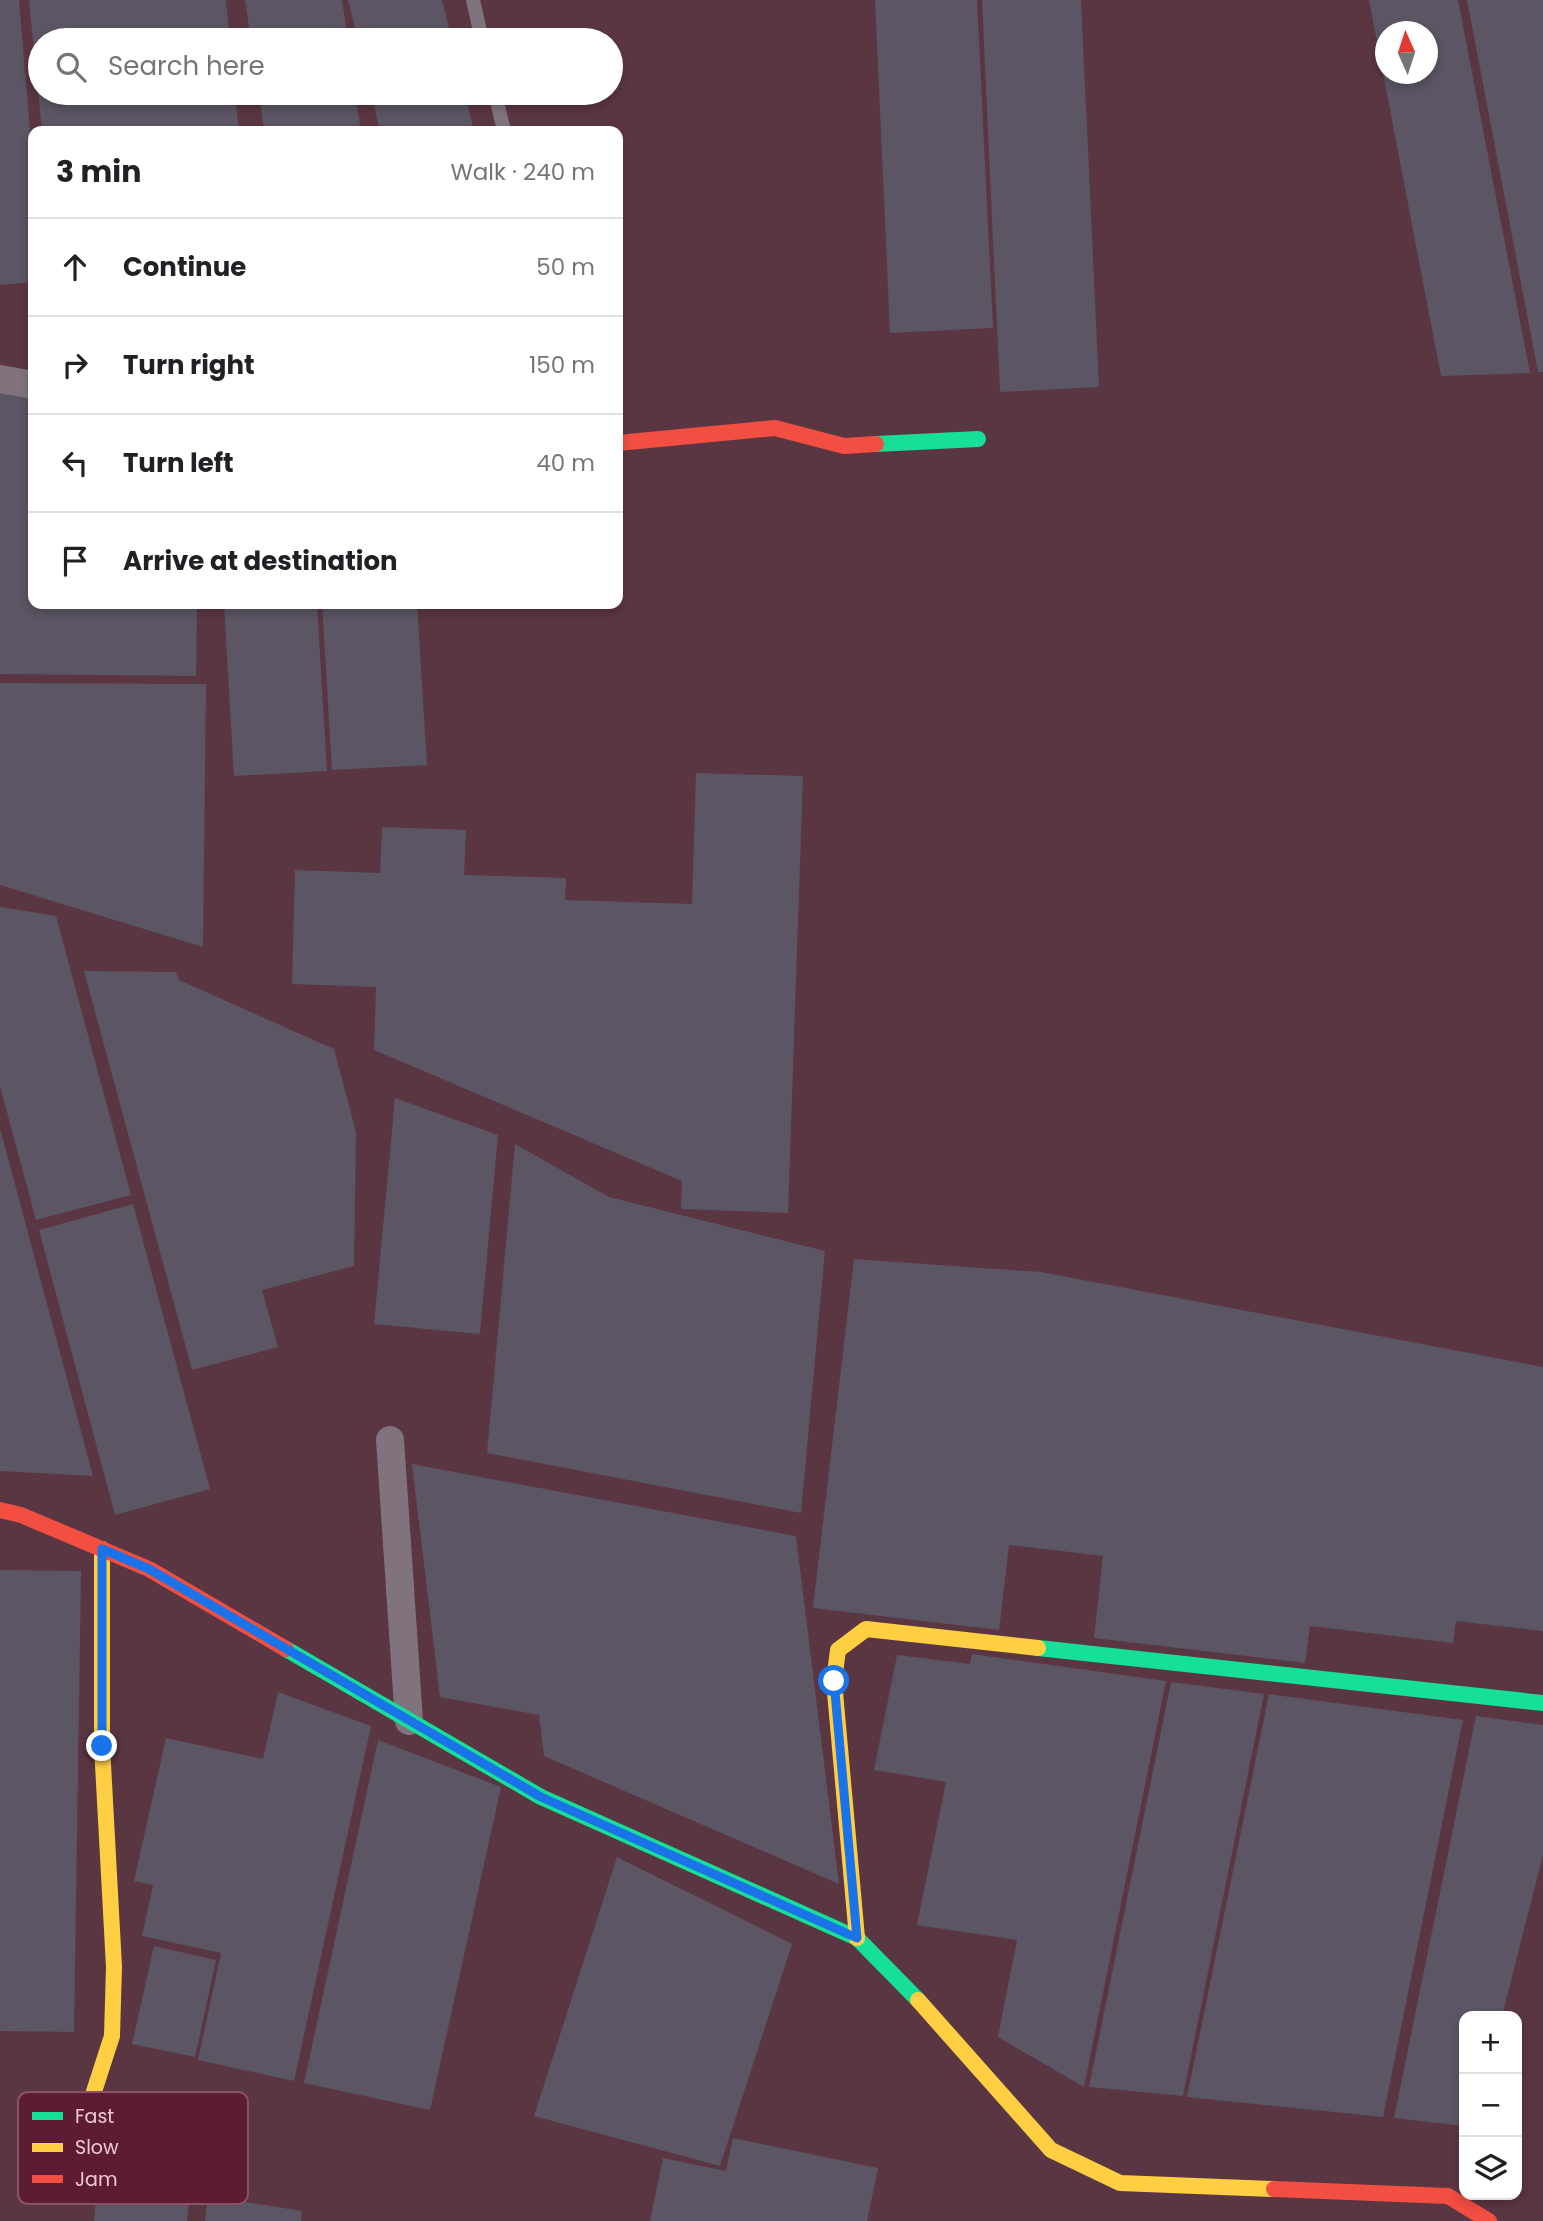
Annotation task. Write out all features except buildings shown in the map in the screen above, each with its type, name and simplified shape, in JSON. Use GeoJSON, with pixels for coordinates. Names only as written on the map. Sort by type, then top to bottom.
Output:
{"type":"FeatureCollection","features":[{"type":"Feature","properties":{"kind":"street"},"geometry":{"type":"LineString","coordinates":[[0,379],[28,384]]}},
{"type":"Feature","properties":{"kind":"street"},"geometry":{"type":"LineString","coordinates":[[623,443],[775,428],[844,446],[978,439]]}},
{"type":"Feature","properties":{"kind":"street"},"geometry":{"type":"LineString","coordinates":[[390,1440],[409,1721]]}},
{"type":"Feature","properties":{"kind":"street"},"geometry":{"type":"LineString","coordinates":[[0,1510],[21,1515],[149,1569],[541,1797],[857,1938],[889,1967],[1051,2150],[1120,2183],[1448,2196],[1489,2221]]}},
{"type":"Feature","properties":{"kind":"street"},"geometry":{"type":"LineString","coordinates":[[94,2092],[112,2036],[114,1967],[102,1746],[102,1549]]}},
{"type":"Feature","properties":{"kind":"street"},"geometry":{"type":"LineString","coordinates":[[857,1938],[834,1681],[838,1650],[866,1629],[1543,1703]]}},
{"type":"Feature","properties":{"kind":"lane"},"geometry":{"type":"LineString","coordinates":[[473,0],[479,28]]}},
{"type":"Feature","properties":{"kind":"lane"},"geometry":{"type":"LineString","coordinates":[[498,105],[504,126]]}},
{"type":"Feature","properties":{"kind":"traffic: fast"},"geometry":{"type":"LineString","coordinates":[[876,444],[978,439]]}},
{"type":"Feature","properties":{"kind":"traffic: fast"},"geometry":{"type":"LineString","coordinates":[[1038,1648],[1543,1703]]}},
{"type":"Feature","properties":{"kind":"traffic: fast"},"geometry":{"type":"LineString","coordinates":[[286,1649],[541,1797],[857,1938],[918,2000]]}},
{"type":"Feature","properties":{"kind":"traffic: slow"},"geometry":{"type":"LineString","coordinates":[[94,2092],[112,2036],[114,1967],[102,1746],[102,1549]]}},
{"type":"Feature","properties":{"kind":"traffic: slow"},"geometry":{"type":"LineString","coordinates":[[857,1938],[834,1681],[838,1650],[866,1629],[1038,1648]]}},
{"type":"Feature","properties":{"kind":"traffic: slow"},"geometry":{"type":"LineString","coordinates":[[918,2000],[1051,2150],[1120,2183],[1274,2189]]}},
{"type":"Feature","properties":{"kind":"traffic: jam"},"geometry":{"type":"LineString","coordinates":[[623,443],[775,428],[844,446],[876,444]]}},
{"type":"Feature","properties":{"kind":"traffic: jam"},"geometry":{"type":"LineString","coordinates":[[0,1510],[21,1515],[149,1569],[286,1649]]}},
{"type":"Feature","properties":{"kind":"traffic: jam"},"geometry":{"type":"LineString","coordinates":[[1274,2189],[1448,2196],[1489,2221]]}},
{"type":"Feature","properties":{"kind":"route"},"geometry":{"type":"LineString","coordinates":[[102,1746],[102,1549],[149,1569],[541,1797],[857,1938],[834,1681]]}}]}
